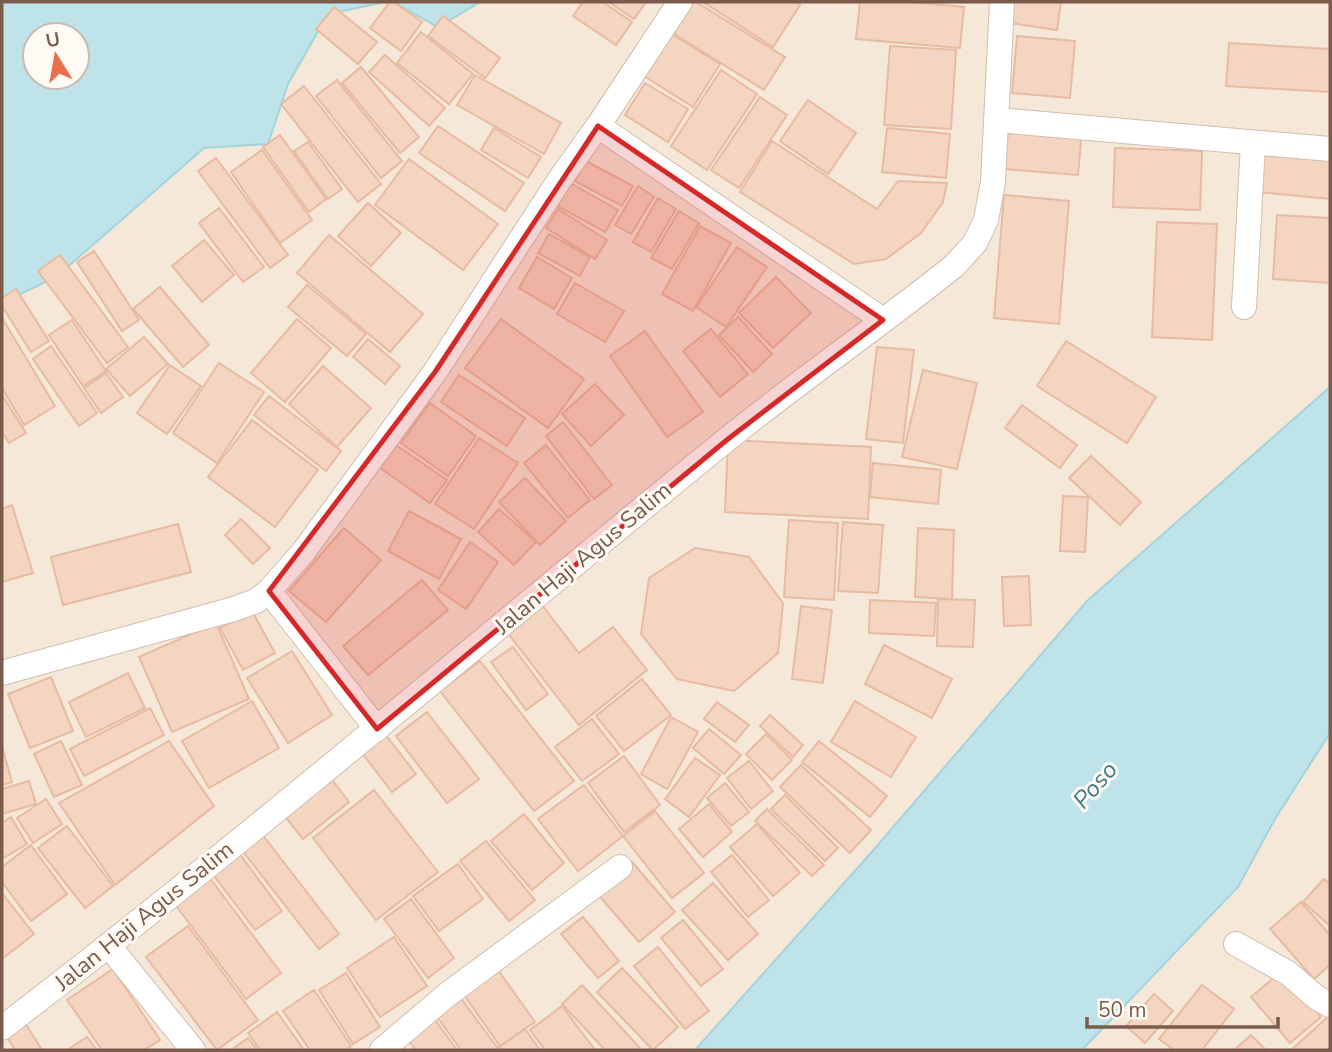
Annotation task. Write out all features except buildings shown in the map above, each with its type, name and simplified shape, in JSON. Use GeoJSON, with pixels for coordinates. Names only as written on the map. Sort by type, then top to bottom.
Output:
{"type":"FeatureCollection","features":[{"type":"Feature","properties":{"kind":"street"},"geometry":{"type":"LineString","coordinates":[[2,673],[234,609],[256,601],[269,591],[304,551],[435,372],[560,179],[598,127],[680,2]]}},
{"type":"Feature","properties":{"kind":"street","name":"Jalan Haji Agus Salim"},"geometry":{"type":"LineString","coordinates":[[2,1028],[109,946],[377,729],[728,439],[954,266],[975,243],[986,220],[993,183],[1002,2]]}},
{"type":"Feature","properties":{"kind":"street"},"geometry":{"type":"LineString","coordinates":[[997,120],[1330,149]]}},
{"type":"Feature","properties":{"kind":"street"},"geometry":{"type":"LineString","coordinates":[[598,127],[883,320]]}},
{"type":"Feature","properties":{"kind":"street"},"geometry":{"type":"LineString","coordinates":[[1244,307],[1254,144]]}},
{"type":"Feature","properties":{"kind":"street"},"geometry":{"type":"LineString","coordinates":[[269,591],[377,729]]}},
{"type":"Feature","properties":{"kind":"street"},"geometry":{"type":"LineString","coordinates":[[383,1050],[448,994],[620,867]]}},
{"type":"Feature","properties":{"kind":"street"},"geometry":{"type":"LineString","coordinates":[[1236,944],[1288,973],[1330,1005]]}},
{"type":"Feature","properties":{"kind":"street"},"geometry":{"type":"LineString","coordinates":[[109,946],[192,1050]]}},
{"type":"Feature","properties":{"kind":"highlighted area"},"geometry":{"type":"Polygon","coordinates":[[[598,126],[883,320],[728,439],[377,729],[269,591],[435,372],[598,126]]]}},
{"type":"Feature","properties":{"kind":"shaded area"},"geometry":{"type":"Polygon","coordinates":[[[393,2],[438,27],[480,2],[1330,2],[1330,387],[1087,601],[870,854],[695,1050],[2,1050],[2,303],[56,277],[204,148],[268,144],[288,84],[328,14],[393,2]]]}},
{"type":"Feature","properties":{"kind":"shaded area"},"geometry":{"type":"Polygon","coordinates":[[[1330,733],[1330,1050],[1082,1050],[1238,887],[1275,819],[1330,733]]]}},
{"type":"Feature","properties":{"kind":"water"},"geometry":{"type":"Polygon","coordinates":[[[2,2],[386,2],[328,14],[288,84],[268,144],[204,148],[56,277],[2,303],[2,2]]]}},
{"type":"Feature","properties":{"kind":"water"},"geometry":{"type":"Polygon","coordinates":[[[393,2],[480,2],[438,27],[393,2]]]}},
{"type":"Feature","properties":{"kind":"water","name":"Poso"},"geometry":{"type":"Polygon","coordinates":[[[1330,387],[1330,733],[1275,819],[1238,887],[1082,1050],[695,1050],[870,854],[1087,601],[1330,387]]]}}]}
